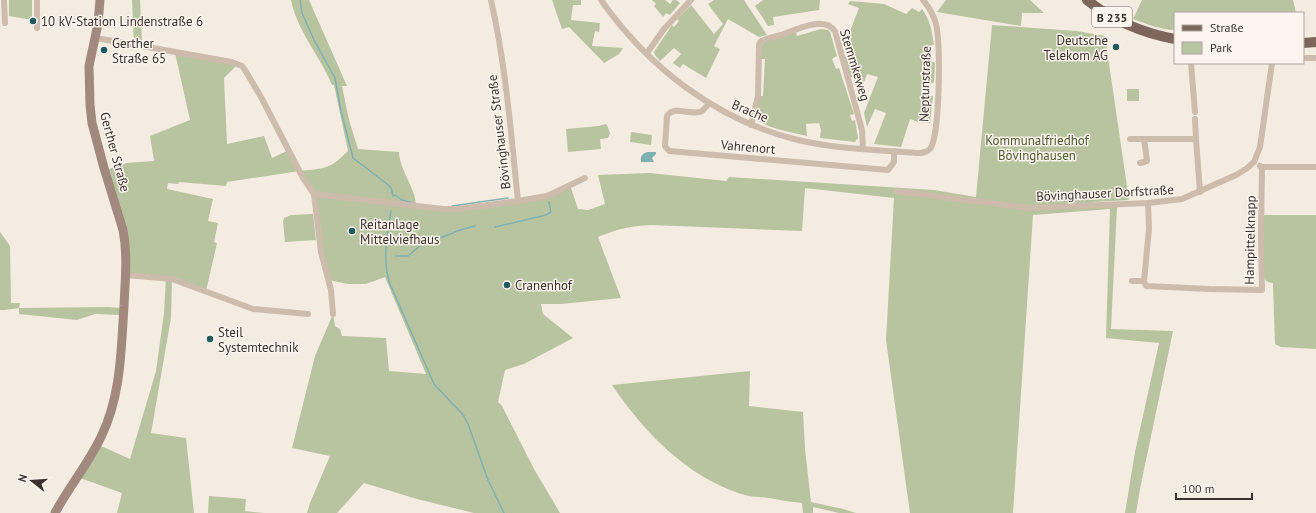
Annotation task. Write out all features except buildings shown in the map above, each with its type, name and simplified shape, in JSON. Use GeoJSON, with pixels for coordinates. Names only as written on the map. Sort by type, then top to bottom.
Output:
{"type":"FeatureCollection","features":[{"type":"Feature","properties":{"kind":"main road","name":"B 235"},"geometry":{"type":"LineString","coordinates":[[1087,0],[1108,15],[1130,26],[1160,36],[1174,39]]}},
{"type":"Feature","properties":{"kind":"main road"},"geometry":{"type":"LineString","coordinates":[[1304,43],[1316,42]]}},
{"type":"Feature","properties":{"kind":"street"},"geometry":{"type":"LineString","coordinates":[[4,0],[5,23]]}},
{"type":"Feature","properties":{"kind":"street"},"geometry":{"type":"LineString","coordinates":[[37,0],[37,28]]}},
{"type":"Feature","properties":{"kind":"street","name":"Gerther Straße"},"geometry":{"type":"LineString","coordinates":[[55,513],[62,499],[97,445],[109,418],[116,394],[120,368],[126,275],[126,248],[123,230],[104,168],[90,109],[89,66],[96,38],[100,0]]}},
{"type":"Feature","properties":{"kind":"street","name":"Bövinghauser Straße"},"geometry":{"type":"LineString","coordinates":[[314,194],[443,209],[459,209],[518,201],[504,74],[491,0]]}},
{"type":"Feature","properties":{"kind":"street","name":"Brache"},"geometry":{"type":"LineString","coordinates":[[601,0],[626,32],[678,82],[709,104],[751,125],[799,140],[829,145],[924,153],[931,148]]}},
{"type":"Feature","properties":{"kind":"street"},"geometry":{"type":"LineString","coordinates":[[647,53],[664,29],[691,0]]}},
{"type":"Feature","properties":{"kind":"street","name":"Neptunstraße"},"geometry":{"type":"LineString","coordinates":[[924,0],[930,9],[936,25],[940,65],[934,140],[931,148]]}},
{"type":"Feature","properties":{"kind":"street","name":"Stemmkeweg"},"geometry":{"type":"LineString","coordinates":[[751,125],[758,96],[760,42],[813,25],[826,25],[831,27],[835,33],[862,130],[863,148]]}},
{"type":"Feature","properties":{"kind":"street"},"geometry":{"type":"LineString","coordinates":[[96,38],[232,62],[242,66],[248,73],[303,178],[314,194],[321,252],[331,290],[333,314]]}},
{"type":"Feature","properties":{"kind":"street"},"geometry":{"type":"LineString","coordinates":[[1304,58],[1316,58]]}},
{"type":"Feature","properties":{"kind":"street"},"geometry":{"type":"LineString","coordinates":[[1191,64],[1200,192]]}},
{"type":"Feature","properties":{"kind":"street"},"geometry":{"type":"LineString","coordinates":[[1272,64],[1260,147],[1254,162],[1262,167],[1316,167]]}},
{"type":"Feature","properties":{"kind":"street","name":"Vahrenort"},"geometry":{"type":"LineString","coordinates":[[709,104],[702,111],[669,112],[667,116],[665,146],[669,152],[888,170],[894,162],[894,151]]}},
{"type":"Feature","properties":{"kind":"street"},"geometry":{"type":"LineString","coordinates":[[1130,139],[1196,140]]}},
{"type":"Feature","properties":{"kind":"street"},"geometry":{"type":"LineString","coordinates":[[1140,163],[1147,162],[1144,139]]}},
{"type":"Feature","properties":{"kind":"street","name":"Bövinghauser Dorfstraße"},"geometry":{"type":"LineString","coordinates":[[896,190],[1030,208],[1148,203],[1182,200],[1246,170],[1254,162]]}},
{"type":"Feature","properties":{"kind":"street","name":"Hampittelknapp"},"geometry":{"type":"LineString","coordinates":[[1132,281],[1144,281],[1146,286],[1262,290],[1262,167]]}},
{"type":"Feature","properties":{"kind":"street"},"geometry":{"type":"LineString","coordinates":[[518,201],[547,196],[585,178]]}},
{"type":"Feature","properties":{"kind":"street"},"geometry":{"type":"LineString","coordinates":[[1144,281],[1149,229],[1148,203]]}},
{"type":"Feature","properties":{"kind":"street"},"geometry":{"type":"LineString","coordinates":[[126,275],[172,279],[253,309],[308,314]]}},
{"type":"Feature","properties":{"kind":"green space"},"geometry":{"type":"Polygon","coordinates":[[[9,0],[32,0],[32,20],[9,16],[9,0]]]}},
{"type":"Feature","properties":{"kind":"green space"},"geometry":{"type":"Polygon","coordinates":[[[132,0],[140,0],[142,41],[139,46],[134,45],[132,0]]]}},
{"type":"Feature","properties":{"kind":"green space","name":"Kommunalfriedhof Bövinghausen"},"geometry":{"type":"Polygon","coordinates":[[[291,0],[309,0],[347,86],[342,86],[349,120],[358,149],[399,152],[402,166],[413,193],[416,206],[443,209],[531,199],[570,185],[578,209],[588,210],[605,204],[598,175],[650,173],[726,181],[729,177],[934,190],[976,197],[992,25],[1077,31],[1105,36],[1129,200],[1093,202],[1094,207],[1117,207],[1111,329],[1173,331],[1136,513],[1125,513],[1135,452],[1159,343],[1106,338],[1110,209],[1033,215],[1013,513],[910,513],[886,340],[894,198],[805,188],[802,231],[652,225],[624,228],[598,237],[621,298],[561,304],[541,304],[543,314],[573,338],[524,364],[505,370],[498,402],[502,406],[534,469],[560,513],[474,513],[417,499],[364,483],[337,513],[307,513],[330,456],[292,448],[315,356],[333,314],[335,326],[340,329],[342,336],[386,338],[389,371],[426,374],[385,277],[366,284],[348,284],[329,280],[316,205],[299,171],[227,182],[226,186],[179,182],[178,184],[168,183],[167,189],[213,199],[208,221],[218,223],[214,242],[217,243],[206,291],[172,280],[171,318],[151,433],[186,438],[194,513],[117,513],[122,493],[80,478],[101,446],[130,459],[156,371],[164,313],[166,277],[129,274],[127,253],[106,170],[127,163],[154,161],[150,136],[190,120],[175,53],[238,64],[224,78],[227,144],[264,136],[272,158],[289,150],[300,171],[326,167],[342,157],[348,151],[334,85],[332,85],[303,33],[291,0]]]}},
{"type":"Feature","properties":{"kind":"green space"},"geometry":{"type":"Polygon","coordinates":[[[552,0],[581,0],[581,5],[573,5],[571,20],[600,23],[599,32],[595,31],[592,46],[623,48],[619,54],[604,63],[569,27],[562,29],[552,0]]]}},
{"type":"Feature","properties":{"kind":"green space"},"geometry":{"type":"Polygon","coordinates":[[[652,0],[665,0],[670,4],[673,0],[676,0],[680,3],[670,15],[666,13],[663,17],[654,6],[656,4],[652,0]]]}},
{"type":"Feature","properties":{"kind":"green space"},"geometry":{"type":"Polygon","coordinates":[[[714,0],[744,0],[767,35],[759,37],[728,19],[714,46],[720,49],[706,78],[683,64],[680,68],[673,63],[681,54],[674,48],[660,61],[654,52],[672,25],[674,27],[679,21],[677,19],[691,5],[714,34],[723,24],[708,4],[714,0]]]}},
{"type":"Feature","properties":{"kind":"green space"},"geometry":{"type":"Polygon","coordinates":[[[763,0],[820,0],[819,10],[773,17],[774,25],[768,26],[755,6],[763,0]]]}},
{"type":"Feature","properties":{"kind":"green space"},"geometry":{"type":"Polygon","coordinates":[[[946,0],[1030,0],[1044,13],[1022,13],[1021,26],[937,12],[946,0]]]}},
{"type":"Feature","properties":{"kind":"green space"},"geometry":{"type":"Polygon","coordinates":[[[1142,0],[1293,0],[1296,12],[1174,12],[1174,30],[1164,29],[1133,19],[1142,0]]]}},
{"type":"Feature","properties":{"kind":"green space"},"geometry":{"type":"Polygon","coordinates":[[[850,1],[884,4],[906,14],[912,8],[919,12],[922,9],[929,22],[934,45],[931,45],[932,62],[935,62],[934,83],[931,83],[929,96],[933,96],[930,123],[918,122],[910,119],[901,147],[874,144],[886,113],[875,109],[867,127],[864,113],[878,77],[867,74],[859,96],[853,77],[849,77],[843,58],[847,56],[843,40],[847,39],[859,8],[848,4],[850,1]]]}},
{"type":"Feature","properties":{"kind":"green space"},"geometry":{"type":"Polygon","coordinates":[[[821,29],[828,30],[830,32],[837,56],[832,59],[836,69],[839,68],[854,114],[850,115],[852,121],[855,120],[858,138],[855,142],[820,138],[821,130],[819,123],[806,124],[807,136],[766,125],[754,118],[760,96],[763,96],[765,59],[761,59],[761,47],[764,42],[796,32],[797,36],[821,29]]]}},
{"type":"Feature","properties":{"kind":"green space"},"geometry":{"type":"Polygon","coordinates":[[[1127,89],[1139,89],[1139,101],[1127,101],[1127,89]]]}},
{"type":"Feature","properties":{"kind":"green space"},"geometry":{"type":"Polygon","coordinates":[[[605,124],[607,125],[610,133],[608,138],[600,139],[601,149],[568,152],[566,129],[599,126],[605,124]]]}},
{"type":"Feature","properties":{"kind":"green space"},"geometry":{"type":"Polygon","coordinates":[[[631,132],[652,135],[651,145],[630,142],[631,132]]]}},
{"type":"Feature","properties":{"kind":"green space"},"geometry":{"type":"Polygon","coordinates":[[[313,214],[316,240],[285,242],[284,218],[291,215],[313,214]]]}},
{"type":"Feature","properties":{"kind":"green space"},"geometry":{"type":"Polygon","coordinates":[[[1264,215],[1316,215],[1316,349],[1281,347],[1275,344],[1273,283],[1268,282],[1263,278],[1264,215]]]}},
{"type":"Feature","properties":{"kind":"green space"},"geometry":{"type":"Polygon","coordinates":[[[0,232],[10,246],[11,303],[20,303],[19,308],[0,310],[0,232]]]}},
{"type":"Feature","properties":{"kind":"green space"},"geometry":{"type":"Polygon","coordinates":[[[109,307],[120,308],[121,315],[95,314],[77,320],[19,314],[19,308],[109,307]]]}},
{"type":"Feature","properties":{"kind":"green space"},"geometry":{"type":"Polygon","coordinates":[[[750,371],[749,406],[803,412],[805,449],[811,502],[856,513],[839,513],[813,507],[813,513],[803,513],[802,503],[748,496],[721,486],[684,464],[668,450],[638,419],[612,385],[750,371]]]}},
{"type":"Feature","properties":{"kind":"green space"},"geometry":{"type":"Polygon","coordinates":[[[209,496],[246,499],[245,511],[264,513],[208,513],[209,496]]]}},
{"type":"Feature","properties":{"kind":"water"},"geometry":{"type":"Polygon","coordinates":[[[647,152],[656,152],[652,158],[654,162],[641,162],[642,156],[647,152]]]}},
{"type":"Feature","properties":{"kind":"waterway"},"geometry":{"type":"LineString","coordinates":[[300,0],[302,13],[314,40],[335,78],[341,111],[353,158],[387,184],[391,188],[393,196],[395,195],[402,200],[413,203]]}},
{"type":"Feature","properties":{"kind":"waterway"},"geometry":{"type":"LineString","coordinates":[[452,206],[508,198]]}},
{"type":"Feature","properties":{"kind":"waterway"},"geometry":{"type":"LineString","coordinates":[[495,227],[546,215],[551,212],[549,202]]}},
{"type":"Feature","properties":{"kind":"waterway"},"geometry":{"type":"LineString","coordinates":[[391,211],[386,257],[386,266],[390,284],[434,384],[464,416],[468,424],[488,480],[504,513]]}},
{"type":"Feature","properties":{"kind":"waterway"},"geometry":{"type":"LineString","coordinates":[[396,256],[408,256],[423,243],[433,241],[460,230],[475,226]]}},
{"type":"Feature","properties":{"kind":"place","name":"10 kV-Station Lindenstraße 6"},"geometry":{"type":"Point","coordinates":[33,21]}},
{"type":"Feature","properties":{"kind":"place","name":"Deutsche Telekom AG"},"geometry":{"type":"Point","coordinates":[1116,47]}},
{"type":"Feature","properties":{"kind":"place","name":"Gerther Straße 65"},"geometry":{"type":"Point","coordinates":[104,50]}},
{"type":"Feature","properties":{"kind":"place","name":"Reitanlage Mittelviefhaus"},"geometry":{"type":"Point","coordinates":[352,231]}},
{"type":"Feature","properties":{"kind":"place","name":"Cranenhof"},"geometry":{"type":"Point","coordinates":[507,285]}},
{"type":"Feature","properties":{"kind":"place","name":"Steil Systemtechnik"},"geometry":{"type":"Point","coordinates":[210,339]}}]}
